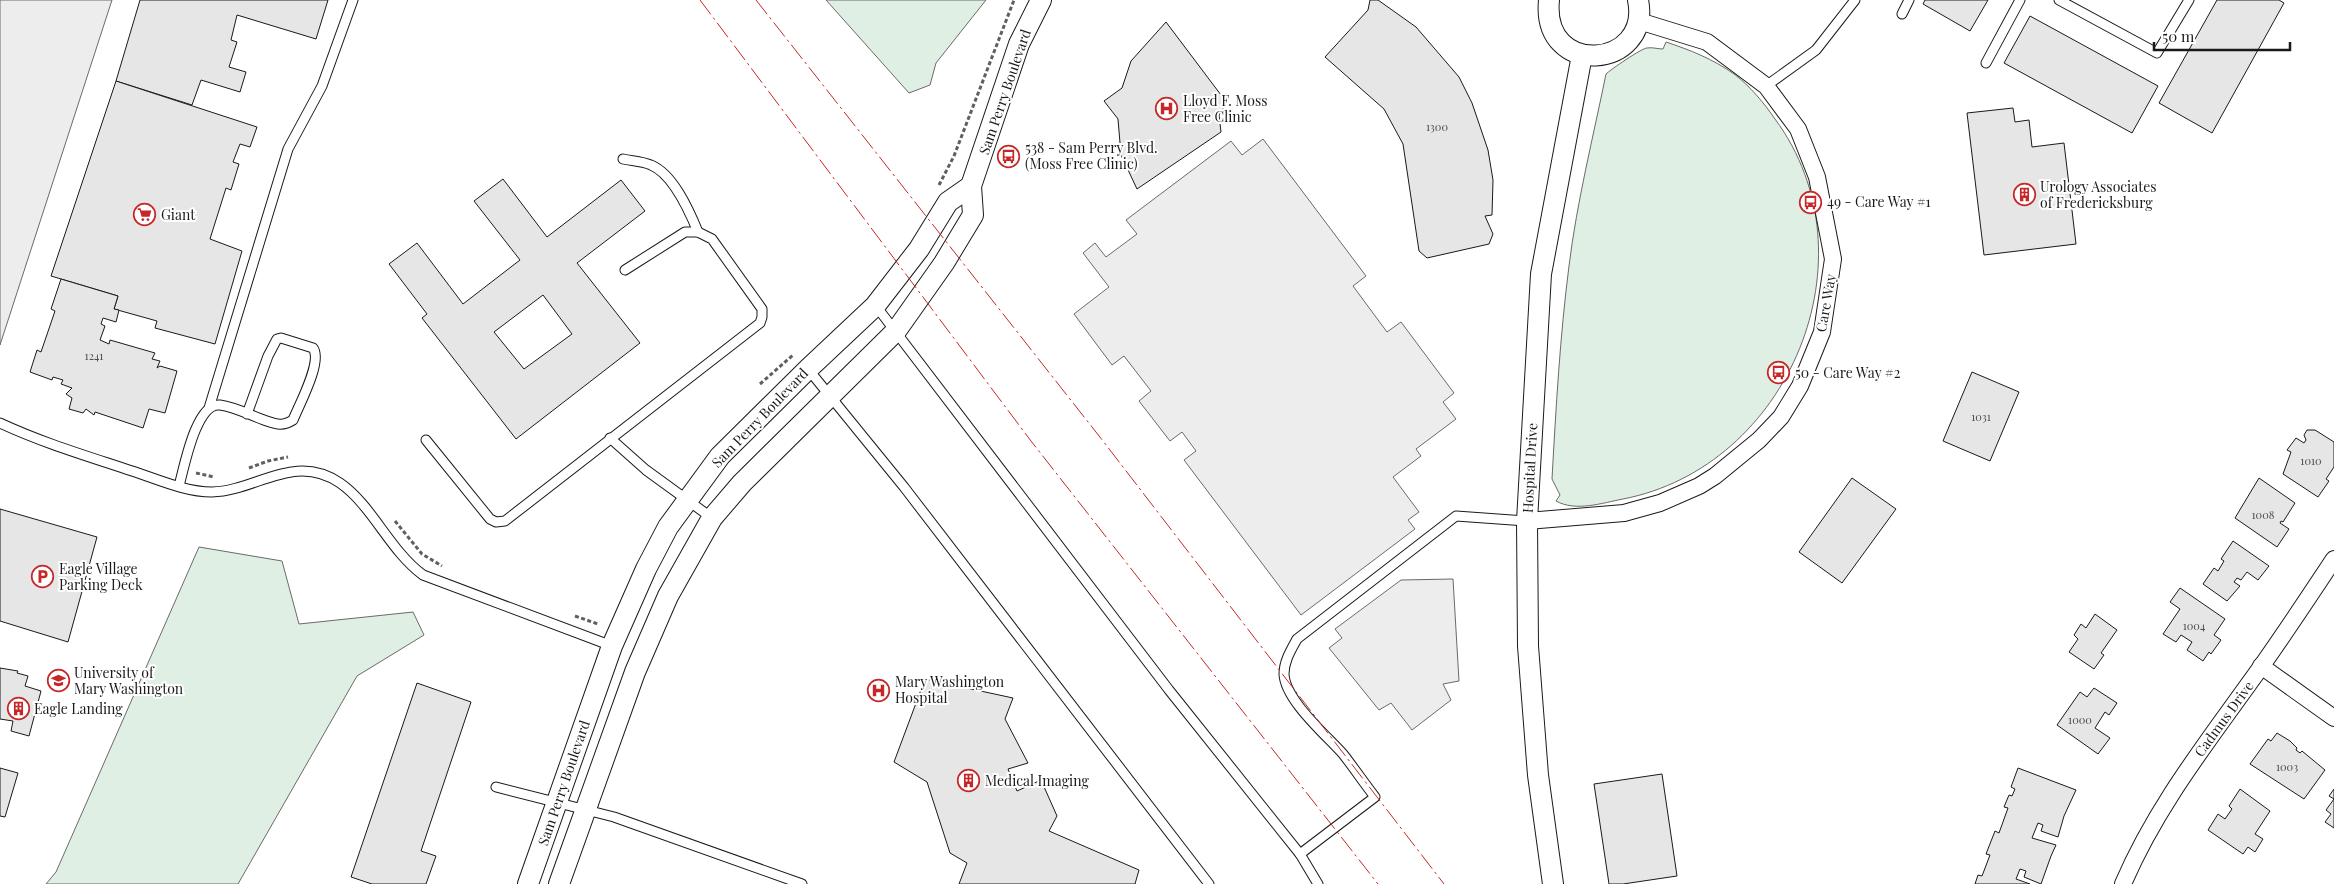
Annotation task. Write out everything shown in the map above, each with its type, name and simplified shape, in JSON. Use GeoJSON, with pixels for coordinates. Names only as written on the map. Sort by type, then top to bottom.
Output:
{"type":"FeatureCollection","features":[{"type":"Feature","properties":{"kind":"street","name":"Sam Perry Boulevard"},"geometry":{"type":"LineString","coordinates":[[559,884],[634,672],[668,596],[712,518],[742,483],[829,395],[896,331],[944,263],[973,215],[971,186],[1019,44],[1041,0]]}},
{"type":"Feature","properties":{"kind":"street"},"geometry":{"type":"LineString","coordinates":[[1549,0],[1548,13],[1551,27],[1558,39],[1568,49],[1582,55],[1596,56],[1611,53],[1624,46],[1633,34],[1638,21],[1638,0]]}},
{"type":"Feature","properties":{"kind":"street","name":"Care Way"},"geometry":{"type":"LineString","coordinates":[[1527,521],[1624,513],[1682,495],[1716,476],[1759,440],[1780,417],[1800,386],[1822,332],[1833,259],[1817,177],[1798,129],[1766,86],[1708,42],[1638,21]]}},
{"type":"Feature","properties":{"kind":"street","name":"Hospital Drive"},"geometry":{"type":"LineString","coordinates":[[1553,884],[1538,775],[1528,646],[1527,521],[1541,274],[1582,55]]}},
{"type":"Feature","properties":{"kind":"street","name":"Sam Perry Boulevard"},"geometry":{"type":"LineString","coordinates":[[528,884],[612,646],[646,570],[668,527],[720,456],[808,368],[875,306],[919,249],[948,202],[971,186]]}},
{"type":"Feature","properties":{"kind":"street","name":"Cadmus Drive"},"geometry":{"type":"LineString","coordinates":[[2123,884],[2138,848],[2173,789],[2261,666],[2334,559]]}},
{"type":"Feature","properties":{"kind":"street"},"geometry":{"type":"LineString","coordinates":[[2261,666],[2334,718]]}},
{"type":"Feature","properties":{"kind":"lane"},"geometry":{"type":"LineString","coordinates":[[179,486],[195,432],[201,417],[209,408],[288,148],[322,86],[353,0]]}},
{"type":"Feature","properties":{"kind":"lane"},"geometry":{"type":"LineString","coordinates":[[1766,86],[1816,50],[1855,0]]}},
{"type":"Feature","properties":{"kind":"lane"},"geometry":{"type":"LineString","coordinates":[[1902,14],[1909,0]]}},
{"type":"Feature","properties":{"kind":"lane"},"geometry":{"type":"LineString","coordinates":[[1986,63],[2020,0]]}},
{"type":"Feature","properties":{"kind":"lane"},"geometry":{"type":"LineString","coordinates":[[2059,0],[2157,53],[2188,0]]}},
{"type":"Feature","properties":{"kind":"lane"},"geometry":{"type":"LineString","coordinates":[[623,159],[652,165],[670,181],[688,206],[698,232]]}},
{"type":"Feature","properties":{"kind":"lane"},"geometry":{"type":"LineString","coordinates":[[426,440],[490,518],[496,522],[505,521],[760,323],[762,309],[712,239],[698,232],[685,232],[625,270]]}},
{"type":"Feature","properties":{"kind":"lane"},"geometry":{"type":"LineString","coordinates":[[875,306],[1169,690],[1300,854],[1318,884]]}},
{"type":"Feature","properties":{"kind":"lane"},"geometry":{"type":"LineString","coordinates":[[209,408],[220,405],[278,425],[293,420],[316,363],[316,352],[313,348],[281,338],[278,340],[268,356],[247,414]]}},
{"type":"Feature","properties":{"kind":"lane"},"geometry":{"type":"LineString","coordinates":[[808,368],[910,494],[1209,884]]}},
{"type":"Feature","properties":{"kind":"lane"},"geometry":{"type":"LineString","coordinates":[[0,423],[34,439],[199,491],[230,490],[280,473],[295,471],[318,474],[339,482],[355,497],[411,566],[423,575],[612,646]]}},
{"type":"Feature","properties":{"kind":"lane"},"geometry":{"type":"LineString","coordinates":[[610,438],[646,470],[687,502],[712,518]]}},
{"type":"Feature","properties":{"kind":"lane"},"geometry":{"type":"LineString","coordinates":[[1300,854],[1375,797],[1344,756],[1301,710],[1289,691],[1284,676],[1285,664],[1297,639],[1456,516],[1527,521]]}},
{"type":"Feature","properties":{"kind":"lane"},"geometry":{"type":"LineString","coordinates":[[496,787],[614,817],[802,884]]}},
{"type":"Feature","properties":{"kind":"path"},"geometry":{"type":"LineString","coordinates":[[938,188],[954,156],[1014,0]]}},
{"type":"Feature","properties":{"kind":"path"},"geometry":{"type":"LineString","coordinates":[[760,384],[797,352]]}},
{"type":"Feature","properties":{"kind":"green space"},"geometry":{"type":"Polygon","coordinates":[[[826,0],[986,0],[936,63],[930,85],[909,93],[826,0]]]}},
{"type":"Feature","properties":{"kind":"green space"},"geometry":{"type":"Polygon","coordinates":[[[1666,42],[1701,55],[1734,74],[1746,84],[1775,119],[1805,174],[1818,232],[1816,291],[1800,349],[1771,401],[1731,446],[1681,479],[1623,499],[1589,506],[1572,506],[1556,501],[1560,495],[1552,479],[1563,319],[1576,218],[1606,74],[1626,59],[1644,49],[1663,49],[1666,42]]]}},
{"type":"Feature","properties":{"kind":"green space"},"geometry":{"type":"Polygon","coordinates":[[[199,547],[282,561],[299,624],[413,612],[424,635],[357,676],[238,884],[46,884],[56,872],[199,547]]]}},
{"type":"Feature","properties":{"kind":"shaded area"},"geometry":{"type":"Polygon","coordinates":[[[0,0],[112,0],[0,345],[0,0]]]}},
{"type":"Feature","properties":{"kind":"shaded area"},"geometry":{"type":"Polygon","coordinates":[[[1263,139],[1366,276],[1353,286],[1387,332],[1401,322],[1454,393],[1443,402],[1456,419],[1416,449],[1421,456],[1393,477],[1419,512],[1408,520],[1415,529],[1301,615],[1184,460],[1196,451],[1182,432],[1170,441],[1139,401],[1151,391],[1124,356],[1112,365],[1074,314],[1109,287],[1083,253],[1095,243],[1106,257],[1137,234],[1126,220],[1231,141],[1242,155],[1263,139]]]}},
{"type":"Feature","properties":{"kind":"shaded area"},"geometry":{"type":"Polygon","coordinates":[[[1453,579],[1459,681],[1443,684],[1451,700],[1412,730],[1391,703],[1379,710],[1329,648],[1342,638],[1335,629],[1401,580],[1453,579]]]}},
{"type":"Feature","properties":{"kind":"building"},"geometry":{"type":"Polygon","coordinates":[[[140,0],[328,0],[316,39],[237,15],[231,40],[237,42],[229,67],[246,72],[240,92],[201,80],[192,105],[116,81],[140,0]]]}},
{"type":"Feature","properties":{"kind":"building"},"geometry":{"type":"Polygon","coordinates":[[[1370,0],[1378,0],[1416,27],[1459,77],[1472,103],[1488,150],[1493,180],[1492,215],[1485,216],[1493,234],[1489,244],[1427,258],[1419,251],[1403,144],[1384,109],[1325,57],[1368,10],[1370,0]]]}},
{"type":"Feature","properties":{"kind":"building"},"geometry":{"type":"Polygon","coordinates":[[[1925,0],[1988,0],[1970,31],[1923,4],[1925,0]]]}},
{"type":"Feature","properties":{"kind":"building"},"geometry":{"type":"Polygon","coordinates":[[[2217,0],[2279,0],[2284,3],[2212,133],[2159,103],[2217,0]]]}},
{"type":"Feature","properties":{"kind":"building"},"geometry":{"type":"Polygon","coordinates":[[[2030,16],[2158,86],[2132,133],[2004,63],[2030,16]]]}},
{"type":"Feature","properties":{"kind":"building","name":"Lloyd F. Moss Free Clinic"},"geometry":{"type":"Polygon","coordinates":[[[1166,22],[1227,103],[1219,115],[1221,132],[1137,189],[1121,155],[1118,119],[1104,101],[1122,88],[1131,61],[1166,22]]]}},
{"type":"Feature","properties":{"kind":"building","name":"Giant"},"geometry":{"type":"Polygon","coordinates":[[[116,81],[257,127],[250,147],[240,144],[233,162],[239,164],[231,190],[226,188],[210,239],[242,251],[215,344],[155,328],[157,321],[114,309],[118,296],[51,276],[116,81]]]}},
{"type":"Feature","properties":{"kind":"building","name":"Urology Associates of Fredericksburg"},"geometry":{"type":"Polygon","coordinates":[[[2013,108],[2015,122],[2029,120],[2032,147],[2064,143],[2076,244],[1984,255],[1967,113],[2013,108]]]}},
{"type":"Feature","properties":{"kind":"building"},"geometry":{"type":"Polygon","coordinates":[[[503,179],[547,237],[621,180],[645,211],[577,263],[640,343],[516,439],[422,318],[427,314],[389,264],[417,243],[463,304],[520,260],[474,201],[503,179]],[[543,295],[494,332],[524,369],[572,334],[543,295]]]}},
{"type":"Feature","properties":{"kind":"building"},"geometry":{"type":"Polygon","coordinates":[[[61,279],[118,296],[114,309],[119,310],[116,322],[103,318],[101,324],[105,326],[100,340],[109,344],[110,340],[155,353],[152,359],[160,361],[157,368],[160,366],[177,371],[165,413],[149,409],[143,428],[95,412],[94,415],[86,409],[83,413],[69,409],[72,398],[66,394],[72,388],[61,384],[63,380],[53,377],[52,380],[30,372],[37,350],[41,352],[55,311],[51,309],[61,279]]]}},
{"type":"Feature","properties":{"kind":"building"},"geometry":{"type":"Polygon","coordinates":[[[1972,372],[2019,392],[1990,461],[1943,441],[1972,372]]]}},
{"type":"Feature","properties":{"kind":"building"},"geometry":{"type":"Polygon","coordinates":[[[2307,430],[2315,430],[2334,442],[2334,467],[2326,479],[2329,481],[2318,497],[2283,474],[2291,452],[2287,450],[2296,438],[2304,443],[2306,440],[2304,435],[2307,430]]]}},
{"type":"Feature","properties":{"kind":"building"},"geometry":{"type":"Polygon","coordinates":[[[1852,478],[1896,509],[1842,583],[1799,552],[1852,478]]]}},
{"type":"Feature","properties":{"kind":"building"},"geometry":{"type":"Polygon","coordinates":[[[2259,478],[2295,503],[2283,522],[2281,521],[2280,523],[2289,529],[2277,547],[2235,518],[2259,478]]]}},
{"type":"Feature","properties":{"kind":"building","name":"Eagle Village Parking Deck"},"geometry":{"type":"Polygon","coordinates":[[[0,509],[97,537],[68,642],[0,621],[0,509]]]}},
{"type":"Feature","properties":{"kind":"building"},"geometry":{"type":"Polygon","coordinates":[[[2233,541],[2269,566],[2258,580],[2247,572],[2241,580],[2237,578],[2234,582],[2240,586],[2227,601],[2203,584],[2214,568],[2218,571],[2224,561],[2221,559],[2233,541]]]}},
{"type":"Feature","properties":{"kind":"building"},"geometry":{"type":"Polygon","coordinates":[[[2180,588],[2225,619],[2214,635],[2221,640],[2211,654],[2209,652],[2203,661],[2187,650],[2192,642],[2181,635],[2176,642],[2163,634],[2180,609],[2170,602],[2180,588]]]}},
{"type":"Feature","properties":{"kind":"building"},"geometry":{"type":"Polygon","coordinates":[[[2095,614],[2117,630],[2101,653],[2104,655],[2094,669],[2069,652],[2078,639],[2074,635],[2081,624],[2086,628],[2095,614]]]}},
{"type":"Feature","properties":{"kind":"building","name":"Eagle Landing"},"geometry":{"type":"Polygon","coordinates":[[[0,668],[18,671],[17,673],[28,676],[25,686],[41,691],[29,736],[11,731],[13,721],[0,719],[0,668]]]}},
{"type":"Feature","properties":{"kind":"building","name":"Medical Imaging"},"geometry":{"type":"Polygon","coordinates":[[[925,679],[1013,698],[1005,719],[1028,763],[1008,769],[1017,791],[1041,780],[1057,816],[1049,831],[1139,870],[1135,884],[959,884],[967,863],[950,853],[927,782],[894,762],[925,679]]]}},
{"type":"Feature","properties":{"kind":"building"},"geometry":{"type":"Polygon","coordinates":[[[417,683],[471,702],[421,851],[436,856],[426,884],[372,884],[351,877],[417,683]]]}},
{"type":"Feature","properties":{"kind":"building"},"geometry":{"type":"Polygon","coordinates":[[[2094,688],[2117,703],[2109,715],[2105,712],[2095,728],[2110,738],[2098,754],[2057,725],[2080,692],[2087,697],[2094,688]]]}},
{"type":"Feature","properties":{"kind":"building"},"geometry":{"type":"Polygon","coordinates":[[[2277,733],[2290,741],[2297,748],[2296,750],[2300,753],[2302,751],[2325,770],[2304,799],[2250,764],[2268,739],[2271,741],[2277,733]]]}},
{"type":"Feature","properties":{"kind":"building"},"geometry":{"type":"Polygon","coordinates":[[[0,768],[18,773],[5,817],[0,816],[0,768]]]}},
{"type":"Feature","properties":{"kind":"building"},"geometry":{"type":"Polygon","coordinates":[[[2018,768],[2076,790],[2064,816],[2058,837],[2041,831],[2043,825],[2038,823],[2032,838],[2056,845],[2041,884],[2024,877],[2026,871],[2020,869],[2016,879],[2030,884],[1975,884],[1978,875],[1982,876],[1990,855],[1986,854],[1995,831],[1999,833],[2008,808],[2004,807],[2009,795],[2012,796],[2015,789],[2011,787],[2018,768]]]}},
{"type":"Feature","properties":{"kind":"building"},"geometry":{"type":"Polygon","coordinates":[[[1662,774],[1677,876],[1623,884],[1609,884],[1594,784],[1662,774]]]}},
{"type":"Feature","properties":{"kind":"building"},"geometry":{"type":"Polygon","coordinates":[[[2240,789],[2270,811],[2255,834],[2263,839],[2255,852],[2248,847],[2243,854],[2208,830],[2218,814],[2225,819],[2232,809],[2229,806],[2240,789]]]}},
{"type":"Feature","properties":{"kind":"building"},"geometry":{"type":"Polygon","coordinates":[[[2334,789],[2334,799],[2329,796],[2334,789]]]}},
{"type":"Feature","properties":{"kind":"building"},"geometry":{"type":"Polygon","coordinates":[[[2334,799],[2334,828],[2325,822],[2331,814],[2326,810],[2334,799]]]}},
{"type":"Feature","properties":{"kind":"power"},"geometry":{"type":"LineString","coordinates":[[700,0],[1031,441],[1378,884]]}},
{"type":"Feature","properties":{"kind":"power"},"geometry":{"type":"LineString","coordinates":[[756,0],[1103,441],[1444,884]]}},
{"type":"Feature","properties":{"kind":"place","name":"Lloyd F. Moss Free Clinic"},"geometry":{"type":"Point","coordinates":[1167,109]}},
{"type":"Feature","properties":{"kind":"place","name":"538 - Sam Perry Blvd. (Moss Free Clinic)"},"geometry":{"type":"Point","coordinates":[1009,156]}},
{"type":"Feature","properties":{"kind":"place","name":"Urology Associates of Fredericksburg"},"geometry":{"type":"Point","coordinates":[2024,195]}},
{"type":"Feature","properties":{"kind":"place","name":"49 - Care Way #1"},"geometry":{"type":"Point","coordinates":[1811,202]}},
{"type":"Feature","properties":{"kind":"place","name":"Giant"},"geometry":{"type":"Point","coordinates":[145,215]}},
{"type":"Feature","properties":{"kind":"place","name":"50 - Care Way #2"},"geometry":{"type":"Point","coordinates":[1779,373]}},
{"type":"Feature","properties":{"kind":"place","name":"Eagle Village Parking Deck"},"geometry":{"type":"Point","coordinates":[43,577]}},
{"type":"Feature","properties":{"kind":"place","name":"University of Mary Washington"},"geometry":{"type":"Point","coordinates":[58,681]}},
{"type":"Feature","properties":{"kind":"place","name":"Mary Washington Hospital"},"geometry":{"type":"Point","coordinates":[879,690]}},
{"type":"Feature","properties":{"kind":"place","name":"Eagle Landing"},"geometry":{"type":"Point","coordinates":[18,709]}},
{"type":"Feature","properties":{"kind":"place","name":"Medical Imaging"},"geometry":{"type":"Point","coordinates":[969,781]}}]}
